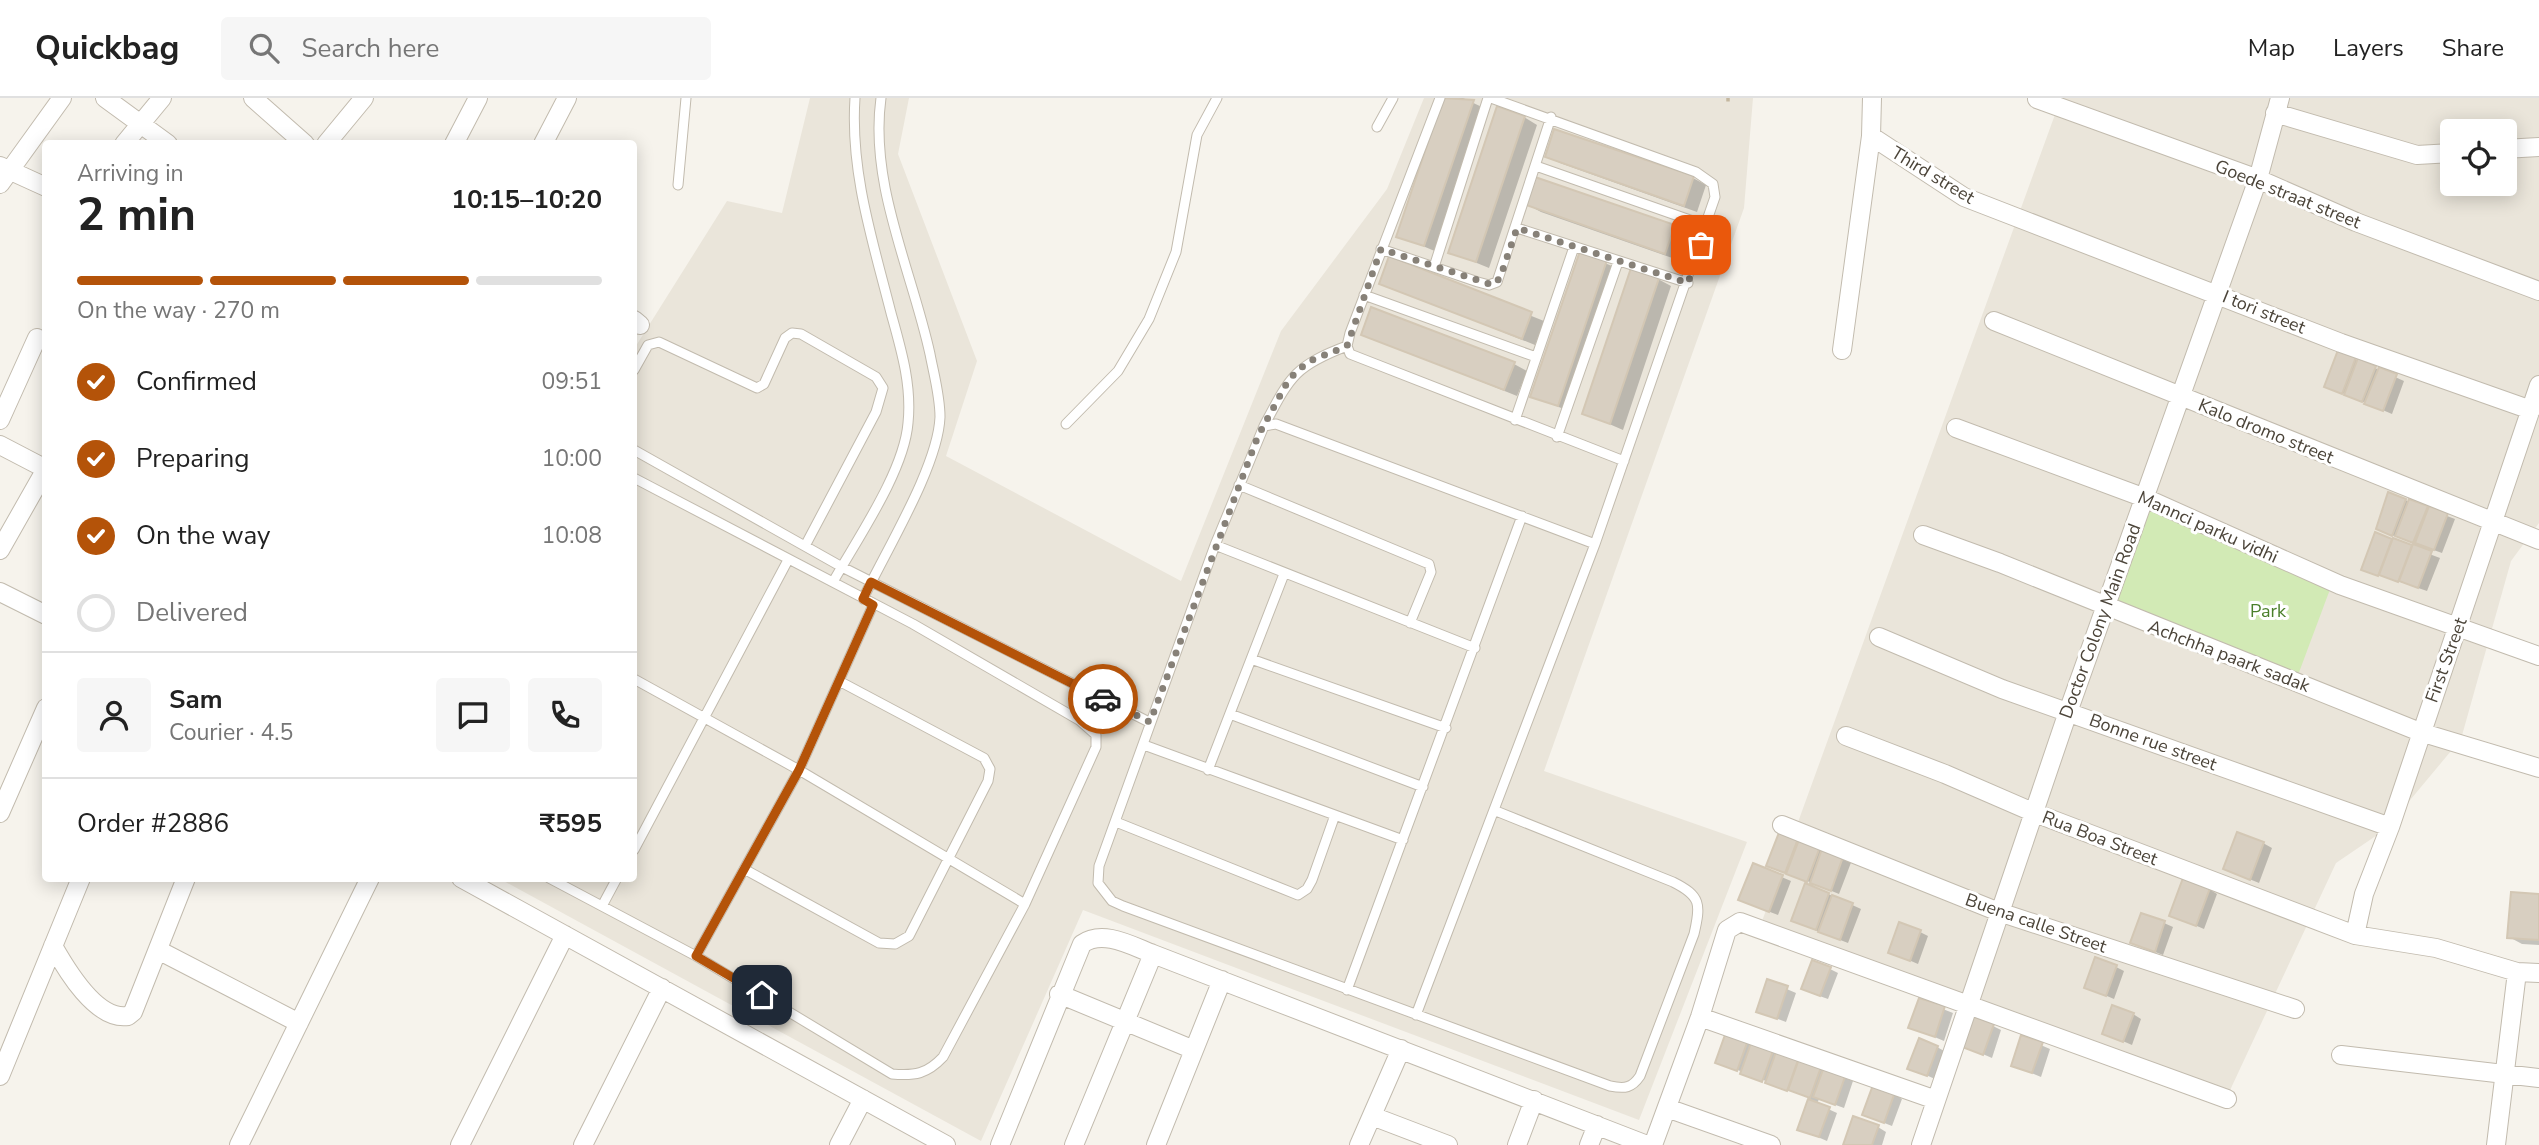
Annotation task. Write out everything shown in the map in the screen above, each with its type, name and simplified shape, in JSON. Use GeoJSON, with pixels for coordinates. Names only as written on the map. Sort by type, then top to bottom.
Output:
{"type":"FeatureCollection","features":[{"type":"Feature","properties":{"kind":"street"},"geometry":{"type":"LineString","coordinates":[[42,186],[3,174],[62,98]]}},
{"type":"Feature","properties":{"kind":"street"},"geometry":{"type":"LineString","coordinates":[[105,98],[163,140]]}},
{"type":"Feature","properties":{"kind":"street"},"geometry":{"type":"LineString","coordinates":[[127,140],[162,98]]}},
{"type":"Feature","properties":{"kind":"street"},"geometry":{"type":"LineString","coordinates":[[329,140],[364,98]]}},
{"type":"Feature","properties":{"kind":"street"},"geometry":{"type":"LineString","coordinates":[[456,140],[478,98]]}},
{"type":"Feature","properties":{"kind":"street"},"geometry":{"type":"LineString","coordinates":[[545,140],[567,98]]}},
{"type":"Feature","properties":{"kind":"street"},"geometry":{"type":"LineString","coordinates":[[1842,350],[1871,136],[1872,98]]}},
{"type":"Feature","properties":{"kind":"street","name":"Goede straat street"},"geometry":{"type":"LineString","coordinates":[[2037,99],[2258,179],[2368,226],[2539,291]]}},
{"type":"Feature","properties":{"kind":"street"},"geometry":{"type":"LineString","coordinates":[[259,100],[301,140]]}},
{"type":"Feature","properties":{"kind":"street"},"geometry":{"type":"LineString","coordinates":[[2278,106],[2417,155],[2440,154]]}},
{"type":"Feature","properties":{"kind":"street","name":"Doctor Colony Main Road"},"geometry":{"type":"LineString","coordinates":[[1921,1145],[2067,712],[2219,293],[2258,179],[2278,106]]}},
{"type":"Feature","properties":{"kind":"street","name":"Third street"},"geometry":{"type":"LineString","coordinates":[[1871,136],[1964,197],[1997,210]]}},
{"type":"Feature","properties":{"kind":"street"},"geometry":{"type":"LineString","coordinates":[[2517,148],[2539,147]]}},
{"type":"Feature","properties":{"kind":"street","name":"I tori street"},"geometry":{"type":"LineString","coordinates":[[1997,210],[2219,293],[2341,343],[2531,410]]}},
{"type":"Feature","properties":{"kind":"street","name":"Kalo dromo street"},"geometry":{"type":"LineString","coordinates":[[1994,321],[2539,540]]}},
{"type":"Feature","properties":{"kind":"street"},"geometry":{"type":"LineString","coordinates":[[0,420],[37,338]]}},
{"type":"Feature","properties":{"kind":"street","name":"First Street"},"geometry":{"type":"LineString","coordinates":[[2355,935],[2370,873],[2390,827],[2539,385]]}},
{"type":"Feature","properties":{"kind":"street","name":"Mannci parku vidhi"},"geometry":{"type":"LineString","coordinates":[[1956,428],[2145,498],[2340,585],[2539,656]]}},
{"type":"Feature","properties":{"kind":"street"},"geometry":{"type":"LineString","coordinates":[[0,445],[42,467]]}},
{"type":"Feature","properties":{"kind":"street"},"geometry":{"type":"LineString","coordinates":[[0,550],[42,476]]}},
{"type":"Feature","properties":{"kind":"street","name":"Achchha paark sadak"},"geometry":{"type":"LineString","coordinates":[[1923,535],[2000,563],[2420,732],[2539,768]]}},
{"type":"Feature","properties":{"kind":"street"},"geometry":{"type":"LineString","coordinates":[[0,592],[42,613]]}},
{"type":"Feature","properties":{"kind":"street","name":"Bonne rue street"},"geometry":{"type":"LineString","coordinates":[[1879,636],[2002,688],[2390,827]]}},
{"type":"Feature","properties":{"kind":"street"},"geometry":{"type":"LineString","coordinates":[[0,813],[42,717]]}},
{"type":"Feature","properties":{"kind":"street","name":"Rua Boa Street"},"geometry":{"type":"LineString","coordinates":[[1846,736],[1945,774],[2035,813],[2355,935],[2436,948],[2518,972],[2539,973]]}},
{"type":"Feature","properties":{"kind":"street","name":"Buena calle Street"},"geometry":{"type":"LineString","coordinates":[[1782,825],[1999,912],[2295,1009]]}},
{"type":"Feature","properties":{"kind":"street"},"geometry":{"type":"LineString","coordinates":[[0,1076],[79,882]]}},
{"type":"Feature","properties":{"kind":"street"},"geometry":{"type":"LineString","coordinates":[[52,946],[83,991],[101,1007],[121,1017],[132,1012],[184,882]]}},
{"type":"Feature","properties":{"kind":"street"},"geometry":{"type":"LineString","coordinates":[[239,1145],[368,882]]}},
{"type":"Feature","properties":{"kind":"street"},"geometry":{"type":"LineString","coordinates":[[468,882],[946,1145]]}},
{"type":"Feature","properties":{"kind":"street"},"geometry":{"type":"LineString","coordinates":[[1653,1145],[1700,1017],[1727,930],[1740,922],[2227,1099]]}},
{"type":"Feature","properties":{"kind":"street"},"geometry":{"type":"LineString","coordinates":[[460,1145],[565,935]]}},
{"type":"Feature","properties":{"kind":"street"},"geometry":{"type":"LineString","coordinates":[[1000,1145],[1059,994],[1082,944],[1086,940],[1105,937],[1647,1145]]}},
{"type":"Feature","properties":{"kind":"street"},"geometry":{"type":"LineString","coordinates":[[158,950],[299,1023]]}},
{"type":"Feature","properties":{"kind":"street"},"geometry":{"type":"LineString","coordinates":[[1074,1145],[1153,954]]}},
{"type":"Feature","properties":{"kind":"street"},"geometry":{"type":"LineString","coordinates":[[2496,1145],[2518,972]]}},
{"type":"Feature","properties":{"kind":"street"},"geometry":{"type":"LineString","coordinates":[[1156,1145],[1222,980]]}},
{"type":"Feature","properties":{"kind":"street"},"geometry":{"type":"LineString","coordinates":[[583,1145],[662,988]]}},
{"type":"Feature","properties":{"kind":"street"},"geometry":{"type":"LineString","coordinates":[[1059,994],[1194,1050]]}},
{"type":"Feature","properties":{"kind":"street"},"geometry":{"type":"LineString","coordinates":[[1700,1017],[1936,1100]]}},
{"type":"Feature","properties":{"kind":"street"},"geometry":{"type":"LineString","coordinates":[[1359,1145],[1401,1049]]}},
{"type":"Feature","properties":{"kind":"street"},"geometry":{"type":"LineString","coordinates":[[2341,1055],[2539,1078]]}},
{"type":"Feature","properties":{"kind":"street"},"geometry":{"type":"LineString","coordinates":[[839,1145],[863,1100]]}},
{"type":"Feature","properties":{"kind":"street"},"geometry":{"type":"LineString","coordinates":[[1517,1145],[1534,1100]]}},
{"type":"Feature","properties":{"kind":"street"},"geometry":{"type":"LineString","coordinates":[[1667,1108],[1771,1145]]}},
{"type":"Feature","properties":{"kind":"street"},"geometry":{"type":"LineString","coordinates":[[1372,1116],[1448,1145]]}},
{"type":"Feature","properties":{"kind":"street"},"geometry":{"type":"LineString","coordinates":[[1589,1145],[1597,1125]]}},
{"type":"Feature","properties":{"kind":"lane"},"geometry":{"type":"LineString","coordinates":[[678,185],[686,98]]}},
{"type":"Feature","properties":{"kind":"lane"},"geometry":{"type":"LineString","coordinates":[[833,582],[880,499],[908,425],[907,375],[860,192],[853,131],[855,98]]}},
{"type":"Feature","properties":{"kind":"lane"},"geometry":{"type":"LineString","coordinates":[[863,599],[924,472],[940,419],[926,338],[889,202],[880,154],[881,98]]}},
{"type":"Feature","properties":{"kind":"lane"},"geometry":{"type":"LineString","coordinates":[[1066,424],[1118,371],[1149,319],[1176,252],[1197,135],[1217,98]]}},
{"type":"Feature","properties":{"kind":"lane"},"geometry":{"type":"LineString","coordinates":[[1377,127],[1393,98]]}},
{"type":"Feature","properties":{"kind":"lane"},"geometry":{"type":"LineString","coordinates":[[1440,98],[1381,249],[1347,346],[1310,361],[1297,371],[1288,381],[1264,426],[1215,545],[1150,722],[1098,875],[1103,893],[1112,901],[1610,1086],[1626,1088],[1634,1084],[1640,1076],[1694,934],[1699,913],[1696,898],[1692,891],[1673,881],[1496,811]]}},
{"type":"Feature","properties":{"kind":"lane"},"geometry":{"type":"LineString","coordinates":[[1416,1015],[1496,811],[1595,544],[1707,226],[1716,197],[1713,184],[1706,177],[1551,117],[1490,98],[1434,267]]}},
{"type":"Feature","properties":{"kind":"lane"},"geometry":{"type":"LineString","coordinates":[[1381,249],[1493,285],[1500,278],[1551,117]]}},
{"type":"Feature","properties":{"kind":"lane"},"geometry":{"type":"LineString","coordinates":[[1536,166],[1707,226]]}},
{"type":"Feature","properties":{"kind":"lane"},"geometry":{"type":"LineString","coordinates":[[1517,228],[1688,283]]}},
{"type":"Feature","properties":{"kind":"lane"},"geometry":{"type":"LineString","coordinates":[[1515,420],[1574,247]]}},
{"type":"Feature","properties":{"kind":"lane"},"geometry":{"type":"LineString","coordinates":[[1557,437],[1618,262]]}},
{"type":"Feature","properties":{"kind":"lane"},"geometry":{"type":"LineString","coordinates":[[1364,295],[1536,356]]}},
{"type":"Feature","properties":{"kind":"lane"},"geometry":{"type":"LineString","coordinates":[[637,365],[648,345],[659,342],[757,388],[764,384],[785,338],[792,333],[801,334],[876,377],[884,388],[876,412],[805,546]]}},
{"type":"Feature","properties":{"kind":"lane"},"geometry":{"type":"LineString","coordinates":[[1347,346],[1358,359],[1624,461]]}},
{"type":"Feature","properties":{"kind":"lane"},"geometry":{"type":"LineString","coordinates":[[1264,426],[1276,424],[1595,544]]}},
{"type":"Feature","properties":{"kind":"lane"},"geometry":{"type":"LineString","coordinates":[[637,452],[842,567],[1150,722]]}},
{"type":"Feature","properties":{"kind":"lane"},"geometry":{"type":"LineString","coordinates":[[557,882],[696,956],[892,1074],[912,1076],[930,1070],[943,1057],[1025,904],[1092,758],[1096,735],[1079,720],[961,651],[637,480]]}},
{"type":"Feature","properties":{"kind":"lane"},"geometry":{"type":"LineString","coordinates":[[1239,485],[1429,564],[1430,572],[1410,623]]}},
{"type":"Feature","properties":{"kind":"lane"},"geometry":{"type":"LineString","coordinates":[[1347,990],[1446,728],[1522,516]]}},
{"type":"Feature","properties":{"kind":"lane"},"geometry":{"type":"LineString","coordinates":[[1215,545],[1475,648]]}},
{"type":"Feature","properties":{"kind":"lane"},"geometry":{"type":"LineString","coordinates":[[637,845],[788,560]]}},
{"type":"Feature","properties":{"kind":"lane"},"geometry":{"type":"LineString","coordinates":[[1208,770],[1284,574]]}},
{"type":"Feature","properties":{"kind":"lane"},"geometry":{"type":"LineString","coordinates":[[696,956],[799,770],[873,605]]}},
{"type":"Feature","properties":{"kind":"lane"},"geometry":{"type":"LineString","coordinates":[[1251,659],[1446,728]]}},
{"type":"Feature","properties":{"kind":"lane"},"geometry":{"type":"LineString","coordinates":[[637,681],[707,717],[1025,904]]}},
{"type":"Feature","properties":{"kind":"lane"},"geometry":{"type":"LineString","coordinates":[[744,869],[879,943],[895,944],[909,936],[988,780],[988,763],[839,681]]}},
{"type":"Feature","properties":{"kind":"lane"},"geometry":{"type":"LineString","coordinates":[[1230,715],[1423,787]]}},
{"type":"Feature","properties":{"kind":"lane"},"geometry":{"type":"LineString","coordinates":[[1144,745],[1402,840]]}},
{"type":"Feature","properties":{"kind":"lane"},"geometry":{"type":"LineString","coordinates":[[1116,822],[1298,895],[1307,889],[1312,880],[1335,815]]}},
{"type":"Feature","properties":{"kind":"lane"},"geometry":{"type":"LineString","coordinates":[[602,906],[615,882]]}},
{"type":"Feature","properties":{"kind":"path"},"geometry":{"type":"LineString","coordinates":[[1728,98],[1728,104]]}},
{"type":"Feature","properties":{"kind":"shaded area"},"geometry":{"type":"Polygon","coordinates":[[[810,98],[909,98],[898,154],[977,361],[946,456],[1181,581],[1281,331],[1387,189],[1424,98],[1753,98],[1744,208],[1544,771],[1747,842],[1639,1120],[1083,910],[981,1141],[506,882],[637,882],[637,344],[727,201],[782,213],[810,98]]]}},
{"type":"Feature","properties":{"kind":"shaded area"},"geometry":{"type":"Polygon","coordinates":[[[2061,98],[2539,98],[2539,523],[2511,561],[2461,739],[2386,829],[2336,863],[2225,1101],[1761,924],[2061,98]]]}},
{"type":"Feature","properties":{"kind":"green space","name":"Park"},"geometry":{"type":"Polygon","coordinates":[[[2148,510],[2332,584],[2298,675],[2114,600],[2148,510]]]}},
{"type":"Feature","properties":{"kind":"building"},"geometry":{"type":"Polygon","coordinates":[[[1443,98],[1474,100],[1424,246],[1396,237],[1443,98]]]}},
{"type":"Feature","properties":{"kind":"building"},"geometry":{"type":"Polygon","coordinates":[[[1497,106],[1525,116],[1476,262],[1448,253],[1497,106]]]}},
{"type":"Feature","properties":{"kind":"building"},"geometry":{"type":"Polygon","coordinates":[[[1554,129],[1694,176],[1684,206],[1545,157],[1554,129]]]}},
{"type":"Feature","properties":{"kind":"building"},"geometry":{"type":"Polygon","coordinates":[[[1535,177],[1675,225],[1665,254],[1526,205],[1535,177]]]}},
{"type":"Feature","properties":{"kind":"building"},"geometry":{"type":"Polygon","coordinates":[[[1580,251],[1607,260],[1558,406],[1530,397],[1580,251]]]}},
{"type":"Feature","properties":{"kind":"building"},"geometry":{"type":"Polygon","coordinates":[[[1389,256],[1532,312],[1522,339],[1379,284],[1389,256]]]}},
{"type":"Feature","properties":{"kind":"building"},"geometry":{"type":"Polygon","coordinates":[[[1631,268],[1659,278],[1610,424],[1582,414],[1631,268]]]}},
{"type":"Feature","properties":{"kind":"building"},"geometry":{"type":"Polygon","coordinates":[[[1371,307],[1515,362],[1504,390],[1361,335],[1371,307]]]}},
{"type":"Feature","properties":{"kind":"building"},"geometry":{"type":"Polygon","coordinates":[[[2338,350],[2356,357],[2342,394],[2324,387],[2338,350]]]}},
{"type":"Feature","properties":{"kind":"building"},"geometry":{"type":"Polygon","coordinates":[[[2358,358],[2376,366],[2362,402],[2344,395],[2358,358]]]}},
{"type":"Feature","properties":{"kind":"building"},"geometry":{"type":"Polygon","coordinates":[[[2379,367],[2397,374],[2383,411],[2364,404],[2379,367]]]}},
{"type":"Feature","properties":{"kind":"building"},"geometry":{"type":"Polygon","coordinates":[[[2388,492],[2406,499],[2392,536],[2376,529],[2388,492]]]}},
{"type":"Feature","properties":{"kind":"building"},"geometry":{"type":"Polygon","coordinates":[[[2409,499],[2428,506],[2413,543],[2395,536],[2409,499]]]}},
{"type":"Feature","properties":{"kind":"building"},"geometry":{"type":"Polygon","coordinates":[[[2429,506],[2448,513],[2434,550],[2415,543],[2429,506]]]}},
{"type":"Feature","properties":{"kind":"building"},"geometry":{"type":"Polygon","coordinates":[[[2375,532],[2392,539],[2378,576],[2361,570],[2375,532]]]}},
{"type":"Feature","properties":{"kind":"building"},"geometry":{"type":"Polygon","coordinates":[[[2393,538],[2412,545],[2398,582],[2379,575],[2393,538]]]}},
{"type":"Feature","properties":{"kind":"building"},"geometry":{"type":"Polygon","coordinates":[[[2413,544],[2432,551],[2418,588],[2399,581],[2413,544]]]}},
{"type":"Feature","properties":{"kind":"building"},"geometry":{"type":"Polygon","coordinates":[[[1780,830],[1799,836],[1785,873],[1766,866],[1780,830]]]}},
{"type":"Feature","properties":{"kind":"building"},"geometry":{"type":"Polygon","coordinates":[[[2237,832],[2264,842],[2250,880],[2223,869],[2237,832]]]}},
{"type":"Feature","properties":{"kind":"building"},"geometry":{"type":"Polygon","coordinates":[[[1800,837],[1821,844],[1807,882],[1786,874],[1800,837]]]}},
{"type":"Feature","properties":{"kind":"building"},"geometry":{"type":"Polygon","coordinates":[[[1823,846],[1844,854],[1831,891],[1810,883],[1823,846]]]}},
{"type":"Feature","properties":{"kind":"building"},"geometry":{"type":"Polygon","coordinates":[[[1753,863],[1783,875],[1769,912],[1738,900],[1753,863]]]}},
{"type":"Feature","properties":{"kind":"building"},"geometry":{"type":"Polygon","coordinates":[[[2183,878],[2210,888],[2196,926],[2169,916],[2183,878]]]}},
{"type":"Feature","properties":{"kind":"building"},"geometry":{"type":"Polygon","coordinates":[[[1805,883],[1829,893],[1816,930],[1791,921],[1805,883]]]}},
{"type":"Feature","properties":{"kind":"building"},"geometry":{"type":"Polygon","coordinates":[[[2511,892],[2539,894],[2539,940],[2507,938],[2511,892]]]}},
{"type":"Feature","properties":{"kind":"building"},"geometry":{"type":"Polygon","coordinates":[[[1832,895],[1853,903],[1840,940],[1818,932],[1832,895]]]}},
{"type":"Feature","properties":{"kind":"building"},"geometry":{"type":"Polygon","coordinates":[[[2141,913],[2165,921],[2155,952],[2130,943],[2141,913]]]}},
{"type":"Feature","properties":{"kind":"building"},"geometry":{"type":"Polygon","coordinates":[[[1899,922],[1921,930],[1910,961],[1888,953],[1899,922]]]}},
{"type":"Feature","properties":{"kind":"building"},"geometry":{"type":"Polygon","coordinates":[[[2095,957],[2117,965],[2106,996],[2084,988],[2095,957]]]}},
{"type":"Feature","properties":{"kind":"building"},"geometry":{"type":"Polygon","coordinates":[[[1812,960],[1831,967],[1820,996],[1801,989],[1812,960]]]}},
{"type":"Feature","properties":{"kind":"building"},"geometry":{"type":"Polygon","coordinates":[[[1767,979],[1788,986],[1777,1019],[1756,1012],[1767,979]]]}},
{"type":"Feature","properties":{"kind":"building"},"geometry":{"type":"Polygon","coordinates":[[[1919,998],[1945,1006],[1935,1037],[1908,1028],[1919,998]]]}},
{"type":"Feature","properties":{"kind":"building"},"geometry":{"type":"Polygon","coordinates":[[[2112,1005],[2134,1013],[2123,1042],[2102,1034],[2112,1005]]]}},
{"type":"Feature","properties":{"kind":"building"},"geometry":{"type":"Polygon","coordinates":[[[1972,1016],[1994,1024],[1983,1055],[1962,1047],[1972,1016]]]}},
{"type":"Feature","properties":{"kind":"building"},"geometry":{"type":"Polygon","coordinates":[[[1726,1032],[1748,1040],[1737,1071],[1715,1063],[1726,1032]]]}},
{"type":"Feature","properties":{"kind":"building"},"geometry":{"type":"Polygon","coordinates":[[[2021,1035],[2043,1042],[2032,1073],[2011,1066],[2021,1035]]]}},
{"type":"Feature","properties":{"kind":"building"},"geometry":{"type":"Polygon","coordinates":[[[1919,1038],[1938,1046],[1927,1076],[1907,1069],[1919,1038]]]}},
{"type":"Feature","properties":{"kind":"building"},"geometry":{"type":"Polygon","coordinates":[[[1751,1043],[1773,1051],[1762,1082],[1740,1074],[1751,1043]]]}},
{"type":"Feature","properties":{"kind":"building"},"geometry":{"type":"Polygon","coordinates":[[[1776,1052],[1798,1060],[1787,1091],[1765,1083],[1776,1052]]]}},
{"type":"Feature","properties":{"kind":"building"},"geometry":{"type":"Polygon","coordinates":[[[1799,1059],[1821,1067],[1810,1098],[1788,1090],[1799,1059]]]}},
{"type":"Feature","properties":{"kind":"building"},"geometry":{"type":"Polygon","coordinates":[[[1824,1067],[1846,1074],[1835,1105],[1813,1097],[1824,1067]]]}},
{"type":"Feature","properties":{"kind":"building"},"geometry":{"type":"Polygon","coordinates":[[[1873,1085],[1895,1092],[1884,1123],[1862,1115],[1873,1085]]]}},
{"type":"Feature","properties":{"kind":"building"},"geometry":{"type":"Polygon","coordinates":[[[1808,1099],[1830,1107],[1819,1137],[1797,1130],[1808,1099]]]}},
{"type":"Feature","properties":{"kind":"building"},"geometry":{"type":"Polygon","coordinates":[[[1853,1116],[1879,1125],[1872,1145],[1843,1145],[1853,1116]]]}},
{"type":"Feature","properties":{"kind":"way so far"},"geometry":{"type":"LineString","coordinates":[[1103,699],[1150,722],[1258,436],[1288,381],[1297,371],[1310,361],[1347,346],[1381,249],[1493,285],[1500,278],[1517,228],[1688,283],[1701,245]]}},
{"type":"Feature","properties":{"kind":"route"},"geometry":{"type":"LineString","coordinates":[[762,995],[696,956],[799,770],[873,605],[863,599],[871,582],[1103,699]]}}]}
